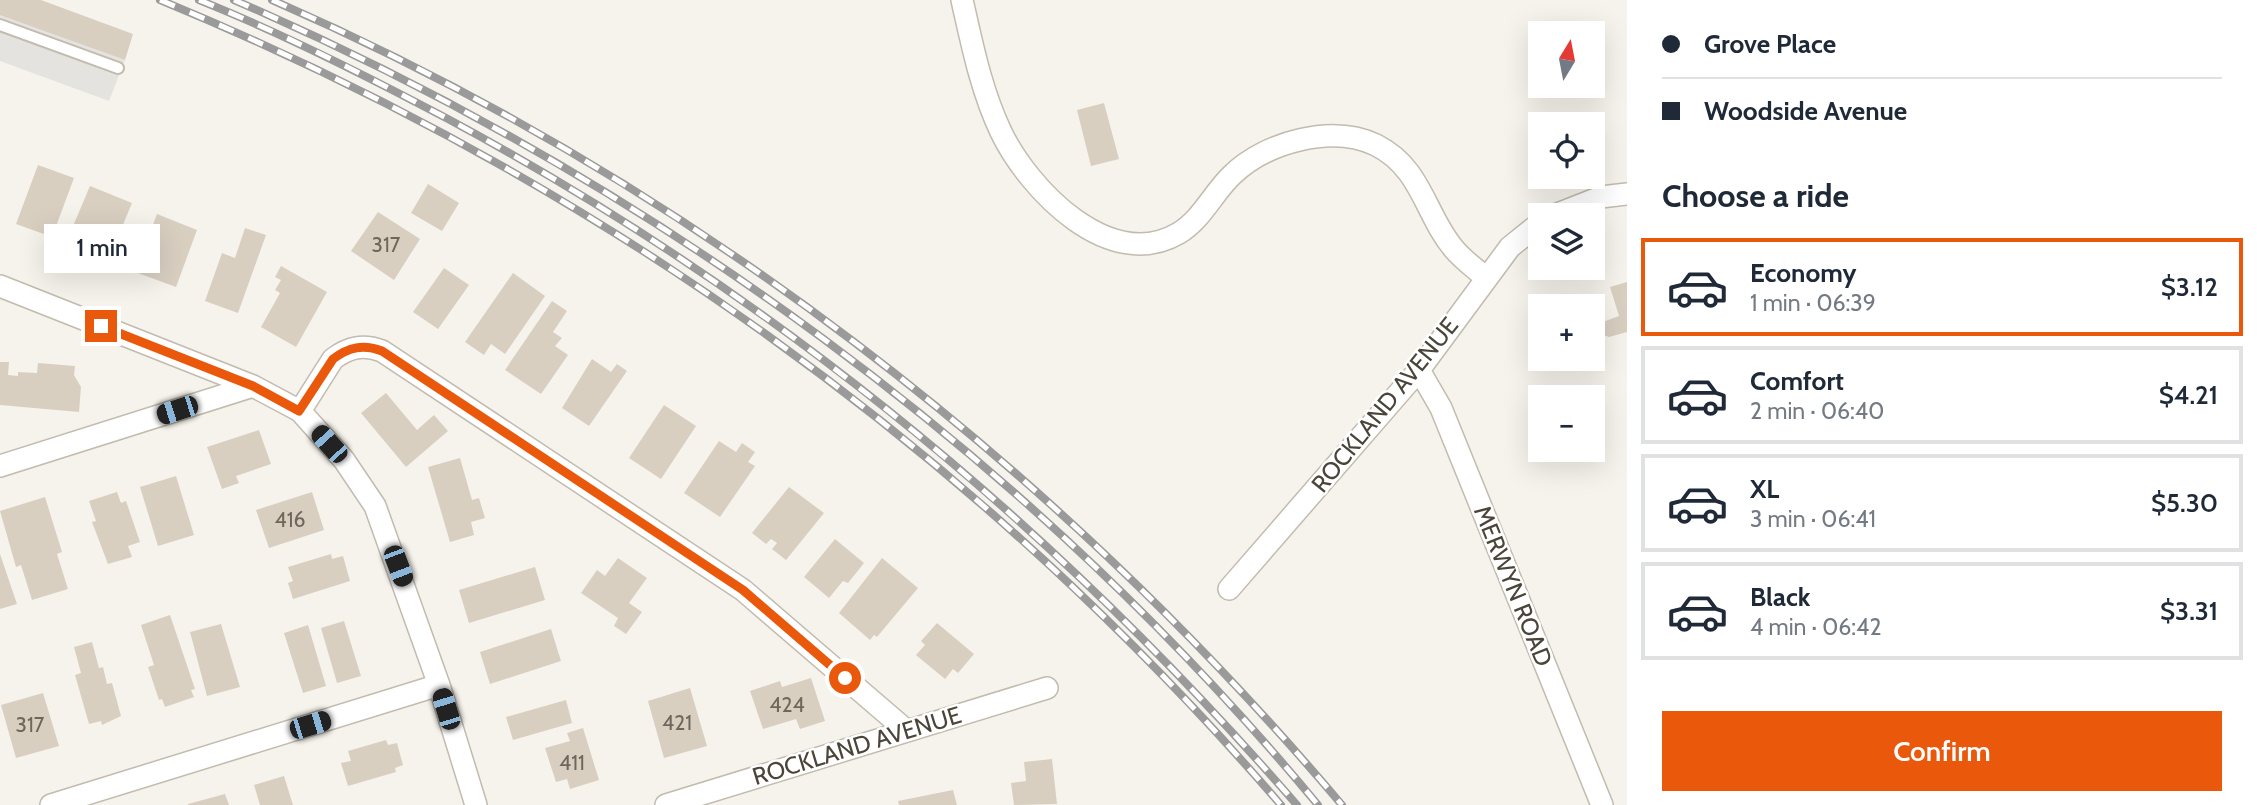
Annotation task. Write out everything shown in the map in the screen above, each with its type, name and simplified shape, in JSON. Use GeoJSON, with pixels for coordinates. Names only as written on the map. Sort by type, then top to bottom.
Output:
{"type":"FeatureCollection","features":[{"type":"Feature","properties":{"kind":"street"},"geometry":{"type":"LineString","coordinates":[[962,0],[976,61],[1002,133],[1027,170],[1058,204],[1106,239],[1123,244],[1162,241],[1198,218],[1234,174],[1254,159],[1293,142],[1310,139],[1354,139],[1375,145],[1405,167],[1420,188],[1454,250],[1486,278]]}},
{"type":"Feature","properties":{"kind":"street"},"geometry":{"type":"LineString","coordinates":[[1586,203],[1601,197],[1627,194]]}},
{"type":"Feature","properties":{"kind":"street","name":"ROCKLAND AVENUE"},"geometry":{"type":"LineString","coordinates":[[1229,589],[1419,370],[1510,247],[1528,233]]}},
{"type":"Feature","properties":{"kind":"street"},"geometry":{"type":"LineString","coordinates":[[0,286],[253,386],[299,411],[344,460],[375,506],[439,685],[476,805]]}},
{"type":"Feature","properties":{"kind":"street"},"geometry":{"type":"LineString","coordinates":[[299,411],[333,359],[341,352],[362,346],[382,351],[743,590],[907,731]]}},
{"type":"Feature","properties":{"kind":"street","name":"MERWYN ROAD"},"geometry":{"type":"LineString","coordinates":[[1419,370],[1441,408],[1602,805]]}},
{"type":"Feature","properties":{"kind":"street"},"geometry":{"type":"LineString","coordinates":[[0,466],[253,386]]}},
{"type":"Feature","properties":{"kind":"street"},"geometry":{"type":"LineString","coordinates":[[51,805],[439,685]]}},
{"type":"Feature","properties":{"kind":"street","name":"ROCKLAND AVENUE"},"geometry":{"type":"LineString","coordinates":[[666,805],[1047,688]]}},
{"type":"Feature","properties":{"kind":"lane"},"geometry":{"type":"LineString","coordinates":[[0,25],[118,68]]}},
{"type":"Feature","properties":{"kind":"shaded area"},"geometry":{"type":"Polygon","coordinates":[[[0,14],[125,60],[109,101],[0,61],[0,14]]]}},
{"type":"Feature","properties":{"kind":"building"},"geometry":{"type":"Polygon","coordinates":[[[0,0],[41,0],[133,34],[125,60],[0,15],[0,0]]]}},
{"type":"Feature","properties":{"kind":"building"},"geometry":{"type":"Polygon","coordinates":[[[1104,103],[1119,159],[1091,166],[1077,110],[1104,103]]]}},
{"type":"Feature","properties":{"kind":"building"},"geometry":{"type":"Polygon","coordinates":[[[38,165],[74,178],[52,237],[16,224],[38,165]]]}},
{"type":"Feature","properties":{"kind":"building"},"geometry":{"type":"Polygon","coordinates":[[[428,184],[459,203],[442,231],[411,213],[428,184]]]}},
{"type":"Feature","properties":{"kind":"building"},"geometry":{"type":"Polygon","coordinates":[[[90,186],[132,203],[107,263],[65,245],[90,186]]]}},
{"type":"Feature","properties":{"kind":"building"},"geometry":{"type":"Polygon","coordinates":[[[378,212],[420,239],[394,280],[351,251],[378,212]]]}},
{"type":"Feature","properties":{"kind":"building"},"geometry":{"type":"Polygon","coordinates":[[[157,214],[197,230],[176,287],[135,272],[157,214]]]}},
{"type":"Feature","properties":{"kind":"building"},"geometry":{"type":"Polygon","coordinates":[[[245,228],[266,235],[238,313],[205,301],[222,253],[235,258],[245,228]]]}},
{"type":"Feature","properties":{"kind":"building"},"geometry":{"type":"Polygon","coordinates":[[[281,266],[327,292],[296,347],[261,327],[280,293],[275,290],[281,280],[275,277],[281,266]]]}},
{"type":"Feature","properties":{"kind":"building"},"geometry":{"type":"Polygon","coordinates":[[[444,268],[469,285],[438,329],[413,312],[444,268]]]}},
{"type":"Feature","properties":{"kind":"building"},"geometry":{"type":"Polygon","coordinates":[[[513,273],[545,296],[505,354],[491,344],[484,355],[465,342],[513,273]]]}},
{"type":"Feature","properties":{"kind":"building"},"geometry":{"type":"Polygon","coordinates":[[[1627,282],[1627,332],[1609,337],[1605,336],[1605,321],[1619,316],[1610,287],[1627,282]]]}},
{"type":"Feature","properties":{"kind":"building"},"geometry":{"type":"Polygon","coordinates":[[[552,301],[567,311],[553,332],[562,338],[555,346],[568,355],[541,394],[505,370],[552,301]]]}},
{"type":"Feature","properties":{"kind":"building"},"geometry":{"type":"Polygon","coordinates":[[[592,359],[611,372],[617,364],[627,371],[589,426],[562,408],[592,359]]]}},
{"type":"Feature","properties":{"kind":"building"},"geometry":{"type":"Polygon","coordinates":[[[0,362],[9,362],[8,375],[18,376],[18,372],[37,373],[38,363],[75,366],[74,375],[81,387],[79,412],[0,405],[0,362]]]}},
{"type":"Feature","properties":{"kind":"building"},"geometry":{"type":"Polygon","coordinates":[[[386,393],[417,430],[434,415],[448,431],[406,467],[361,413],[386,393]]]}},
{"type":"Feature","properties":{"kind":"building"},"geometry":{"type":"Polygon","coordinates":[[[664,405],[696,426],[661,479],[629,458],[664,405]]]}},
{"type":"Feature","properties":{"kind":"building"},"geometry":{"type":"Polygon","coordinates":[[[259,430],[271,464],[236,476],[239,483],[222,489],[207,447],[259,430]]]}},
{"type":"Feature","properties":{"kind":"building"},"geometry":{"type":"Polygon","coordinates":[[[719,441],[736,452],[742,443],[755,452],[748,462],[755,466],[720,517],[684,493],[719,441]]]}},
{"type":"Feature","properties":{"kind":"building"},"geometry":{"type":"Polygon","coordinates":[[[460,458],[472,500],[479,498],[485,518],[471,522],[474,535],[450,542],[428,467],[460,458]]]}},
{"type":"Feature","properties":{"kind":"building"},"geometry":{"type":"Polygon","coordinates":[[[176,476],[194,535],[158,546],[140,487],[176,476]]]}},
{"type":"Feature","properties":{"kind":"building"},"geometry":{"type":"Polygon","coordinates":[[[789,487],[824,513],[786,560],[772,549],[777,543],[771,539],[766,544],[752,533],[789,487]]]}},
{"type":"Feature","properties":{"kind":"building"},"geometry":{"type":"Polygon","coordinates":[[[117,492],[121,503],[126,501],[140,542],[128,546],[132,557],[108,564],[92,522],[96,521],[89,501],[117,492]]]}},
{"type":"Feature","properties":{"kind":"building"},"geometry":{"type":"Polygon","coordinates":[[[312,492],[324,530],[269,548],[256,510],[312,492]]]}},
{"type":"Feature","properties":{"kind":"building"},"geometry":{"type":"Polygon","coordinates":[[[45,497],[62,552],[57,554],[68,589],[32,600],[21,565],[16,567],[0,511],[45,497]]]}},
{"type":"Feature","properties":{"kind":"building"},"geometry":{"type":"Polygon","coordinates":[[[835,539],[864,563],[848,583],[843,581],[829,598],[804,577],[835,539]]]}},
{"type":"Feature","properties":{"kind":"building"},"geometry":{"type":"Polygon","coordinates":[[[0,554],[17,604],[0,609],[0,554]]]}},
{"type":"Feature","properties":{"kind":"building"},"geometry":{"type":"Polygon","coordinates":[[[331,554],[332,559],[343,556],[350,581],[293,599],[288,583],[293,581],[288,567],[331,554]]]}},
{"type":"Feature","properties":{"kind":"building"},"geometry":{"type":"Polygon","coordinates":[[[618,558],[647,578],[629,603],[642,612],[626,634],[614,626],[618,618],[581,593],[597,570],[605,576],[618,558]]]}},
{"type":"Feature","properties":{"kind":"building"},"geometry":{"type":"Polygon","coordinates":[[[882,558],[918,588],[877,637],[874,635],[870,640],[839,613],[882,558]]]}},
{"type":"Feature","properties":{"kind":"building"},"geometry":{"type":"Polygon","coordinates":[[[535,567],[545,600],[469,623],[459,590],[535,567]]]}},
{"type":"Feature","properties":{"kind":"building"},"geometry":{"type":"Polygon","coordinates":[[[170,615],[195,689],[191,690],[194,697],[165,707],[162,699],[159,700],[148,667],[154,665],[141,625],[170,615]]]}},
{"type":"Feature","properties":{"kind":"building"},"geometry":{"type":"Polygon","coordinates":[[[344,621],[361,676],[337,683],[321,628],[344,621]]]}},
{"type":"Feature","properties":{"kind":"building"},"geometry":{"type":"Polygon","coordinates":[[[937,623],[974,654],[958,673],[953,669],[945,679],[916,655],[925,645],[921,641],[937,623]]]}},
{"type":"Feature","properties":{"kind":"building"},"geometry":{"type":"Polygon","coordinates":[[[221,624],[240,687],[207,696],[190,632],[221,624]]]}},
{"type":"Feature","properties":{"kind":"building"},"geometry":{"type":"Polygon","coordinates":[[[308,625],[326,686],[303,693],[284,633],[308,625]]]}},
{"type":"Feature","properties":{"kind":"building"},"geometry":{"type":"Polygon","coordinates":[[[551,629],[561,661],[490,684],[480,652],[551,629]]]}},
{"type":"Feature","properties":{"kind":"building"},"geometry":{"type":"Polygon","coordinates":[[[92,642],[99,668],[103,667],[107,684],[112,683],[121,716],[102,725],[101,721],[89,724],[75,675],[81,673],[74,647],[92,642]]]}},
{"type":"Feature","properties":{"kind":"building"},"geometry":{"type":"Polygon","coordinates":[[[811,678],[825,721],[800,729],[796,719],[763,729],[750,691],[780,681],[782,687],[811,678]]]}},
{"type":"Feature","properties":{"kind":"building"},"geometry":{"type":"Polygon","coordinates":[[[690,688],[707,746],[664,758],[648,701],[690,688]]]}},
{"type":"Feature","properties":{"kind":"building"},"geometry":{"type":"Polygon","coordinates":[[[43,693],[59,746],[16,758],[1,705],[43,693]]]}},
{"type":"Feature","properties":{"kind":"building"},"geometry":{"type":"Polygon","coordinates":[[[566,700],[572,723],[513,740],[506,717],[566,700]]]}},
{"type":"Feature","properties":{"kind":"building"},"geometry":{"type":"Polygon","coordinates":[[[583,728],[599,780],[570,789],[567,779],[556,782],[545,748],[570,741],[567,733],[583,728]]]}},
{"type":"Feature","properties":{"kind":"building"},"geometry":{"type":"Polygon","coordinates":[[[386,740],[388,745],[397,743],[403,765],[395,768],[396,772],[348,786],[341,763],[351,761],[348,751],[386,740]]]}},
{"type":"Feature","properties":{"kind":"building"},"geometry":{"type":"Polygon","coordinates":[[[1052,759],[1057,804],[1014,805],[1011,783],[1026,781],[1024,762],[1052,759]]]}},
{"type":"Feature","properties":{"kind":"building"},"geometry":{"type":"Polygon","coordinates":[[[284,776],[293,805],[260,805],[254,785],[284,776]]]}},
{"type":"Feature","properties":{"kind":"building"},"geometry":{"type":"Polygon","coordinates":[[[953,790],[957,805],[899,805],[898,801],[953,790]]]}},
{"type":"Feature","properties":{"kind":"building"},"geometry":{"type":"Polygon","coordinates":[[[225,794],[229,805],[188,805],[188,804],[225,794]]]}},
{"type":"Feature","properties":{"kind":"railway"},"geometry":{"type":"LineString","coordinates":[[160,0],[320,71],[475,151],[625,239],[768,336],[906,441],[1038,554],[1163,676],[1281,805]]}},
{"type":"Feature","properties":{"kind":"railway"},"geometry":{"type":"LineString","coordinates":[[199,0],[387,87],[568,187],[683,260],[795,339],[904,423],[1008,512],[1108,605],[1205,703],[1297,805]]}},
{"type":"Feature","properties":{"kind":"railway"},"geometry":{"type":"LineString","coordinates":[[234,0],[388,72],[538,152],[683,241],[823,339],[957,444],[1085,557],[1205,678],[1318,805]]}},
{"type":"Feature","properties":{"kind":"railway"},"geometry":{"type":"LineString","coordinates":[[272,0],[424,72],[572,153],[715,243],[853,341],[985,447],[1110,560],[1230,679],[1342,805]]}},
{"type":"Feature","properties":{"kind":"route"},"geometry":{"type":"LineString","coordinates":[[101,326],[253,386],[299,411],[333,359],[341,352],[362,346],[382,351],[400,360],[743,590],[845,678]]}}]}
